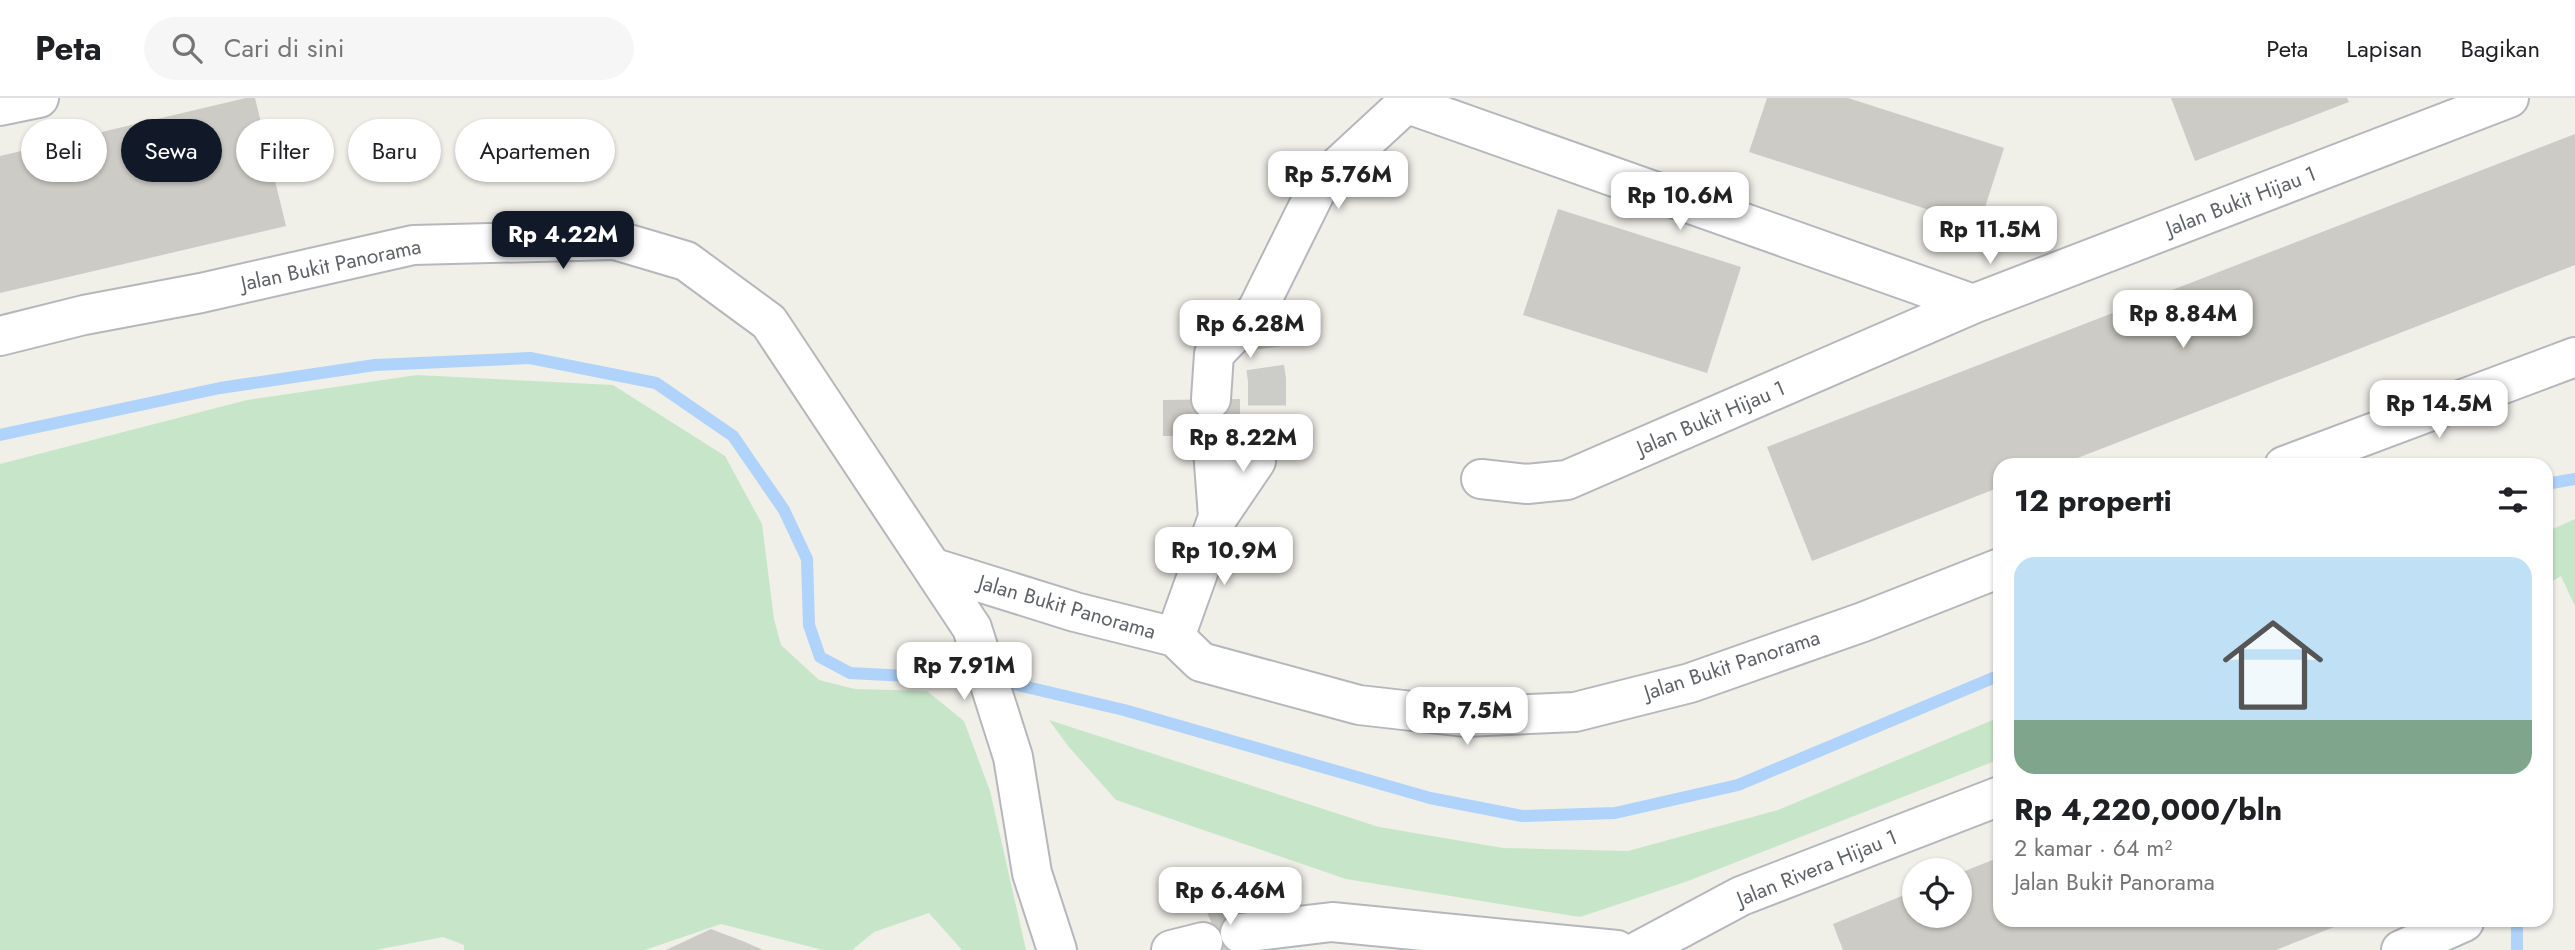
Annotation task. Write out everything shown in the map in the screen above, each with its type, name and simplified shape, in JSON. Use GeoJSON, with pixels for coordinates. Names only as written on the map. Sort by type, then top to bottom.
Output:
{"type":"FeatureCollection","features":[{"type":"Feature","properties":{"kind":"street"},"geometry":{"type":"LineString","coordinates":[[0,106],[39,98]]}},
{"type":"Feature","properties":{"kind":"street","name":"Jalan Bukit Hijau 1"},"geometry":{"type":"LineString","coordinates":[[1480,479],[1527,484],[1567,480],[1973,304],[2509,98]]}},
{"type":"Feature","properties":{"kind":"street"},"geometry":{"type":"LineString","coordinates":[[1218,517],[1211,418],[1214,354],[1257,310],[1320,183],[1410,101],[1973,304]]}},
{"type":"Feature","properties":{"kind":"street","name":"Jalan Bukit Panorama"},"geometry":{"type":"LineString","coordinates":[[0,336],[84,315],[201,293],[413,245],[615,240],[687,261],[769,322],[972,628],[1013,757],[1032,873],[1057,950]]}},
{"type":"Feature","properties":{"kind":"street"},"geometry":{"type":"LineString","coordinates":[[2305,458],[2575,357]]}},
{"type":"Feature","properties":{"kind":"street"},"geometry":{"type":"LineString","coordinates":[[1175,637],[1218,517],[1256,460]]}},
{"type":"Feature","properties":{"kind":"street","name":"Jalan Bukit Panorama"},"geometry":{"type":"LineString","coordinates":[[934,568],[1075,612],[1175,637],[1201,662],[1359,705],[1465,717],[1575,712],[1690,683],[1863,622],[1993,571]]}},
{"type":"Feature","properties":{"kind":"street","name":"Jalan Rivera Hijau 1"},"geometry":{"type":"LineString","coordinates":[[1640,950],[1741,896],[1993,799]]}},
{"type":"Feature","properties":{"kind":"street"},"geometry":{"type":"LineString","coordinates":[[1240,933],[1332,922],[1617,950]]}},
{"type":"Feature","properties":{"kind":"street"},"geometry":{"type":"LineString","coordinates":[[2402,950],[2467,931]]}},
{"type":"Feature","properties":{"kind":"green space"},"geometry":{"type":"Polygon","coordinates":[[[417,375],[613,385],[725,456],[762,524],[774,619],[781,645],[819,680],[855,689],[927,691],[964,721],[990,791],[1026,950],[962,950],[929,913],[874,932],[852,950],[823,950],[721,924],[645,950],[464,950],[464,945],[443,937],[376,950],[0,950],[0,464],[247,400],[417,375]]]}},
{"type":"Feature","properties":{"kind":"green space"},"geometry":{"type":"Polygon","coordinates":[[[2575,519],[2575,606],[2561,576],[2553,581],[2553,529],[2575,519]]]}},
{"type":"Feature","properties":{"kind":"green space"},"geometry":{"type":"Polygon","coordinates":[[[1049,720],[1379,827],[1503,848],[1628,851],[1778,810],[1993,720],[1993,762],[1688,881],[1580,917],[1346,879],[1116,800],[1068,746],[1049,720]]]}},
{"type":"Feature","properties":{"kind":"building"},"geometry":{"type":"Polygon","coordinates":[[[255,98],[260,119],[236,119],[236,182],[275,182],[286,226],[0,293],[0,156],[21,151],[21,182],[107,182],[107,131],[121,127],[121,182],[222,182],[222,119],[157,119],[255,98]]]}},
{"type":"Feature","properties":{"kind":"building"},"geometry":{"type":"Polygon","coordinates":[[[1767,98],[1848,98],[2004,148],[1979,226],[1749,152],[1767,98]]]}},
{"type":"Feature","properties":{"kind":"building"},"geometry":{"type":"Polygon","coordinates":[[[2171,98],[2347,98],[2349,102],[2195,161],[2171,98]]]}},
{"type":"Feature","properties":{"kind":"building"},"geometry":{"type":"Polygon","coordinates":[[[2575,134],[2575,265],[2078,458],[1993,458],[1993,490],[1812,561],[1767,447],[2575,134]]]}},
{"type":"Feature","properties":{"kind":"building"},"geometry":{"type":"Polygon","coordinates":[[[1558,209],[1741,267],[1707,373],[1523,315],[1558,209]]]}},
{"type":"Feature","properties":{"kind":"building"},"geometry":{"type":"Polygon","coordinates":[[[1240,399],[1240,436],[1163,436],[1163,400],[1240,399]]]}},
{"type":"Feature","properties":{"kind":"building"},"geometry":{"type":"Polygon","coordinates":[[[1993,860],[1993,927],[2334,927],[2276,950],[1843,950],[1833,924],[1902,896],[1902,928],[1972,928],[1972,868],[1993,860]]]}},
{"type":"Feature","properties":{"kind":"building"},"geometry":{"type":"Polygon","coordinates":[[[1233,900],[1255,950],[1223,950],[1206,910],[1233,900]]]}},
{"type":"Feature","properties":{"kind":"building"},"geometry":{"type":"Polygon","coordinates":[[[711,929],[745,942],[763,950],[666,950],[711,929]]]}},
{"type":"Feature","properties":{"kind":"waterway"},"geometry":{"type":"LineString","coordinates":[[0,435],[220,388],[375,365],[530,358],[656,383],[733,436],[784,510],[807,559],[809,625],[820,657],[850,673],[1001,681],[1124,710],[1430,798],[1522,816],[1615,813],[1738,785],[1993,678]]}},
{"type":"Feature","properties":{"kind":"waterway"},"geometry":{"type":"LineString","coordinates":[[2553,483],[2575,479]]}},
{"type":"Feature","properties":{"kind":"waterway"},"geometry":{"type":"LineString","coordinates":[[2517,927],[2517,950]]}},
{"type":"Feature","properties":{"kind":"tunnel"},"geometry":{"type":"LineString","coordinates":[[1256,461],[1267,418],[1267,380],[1257,310]]}}]}
